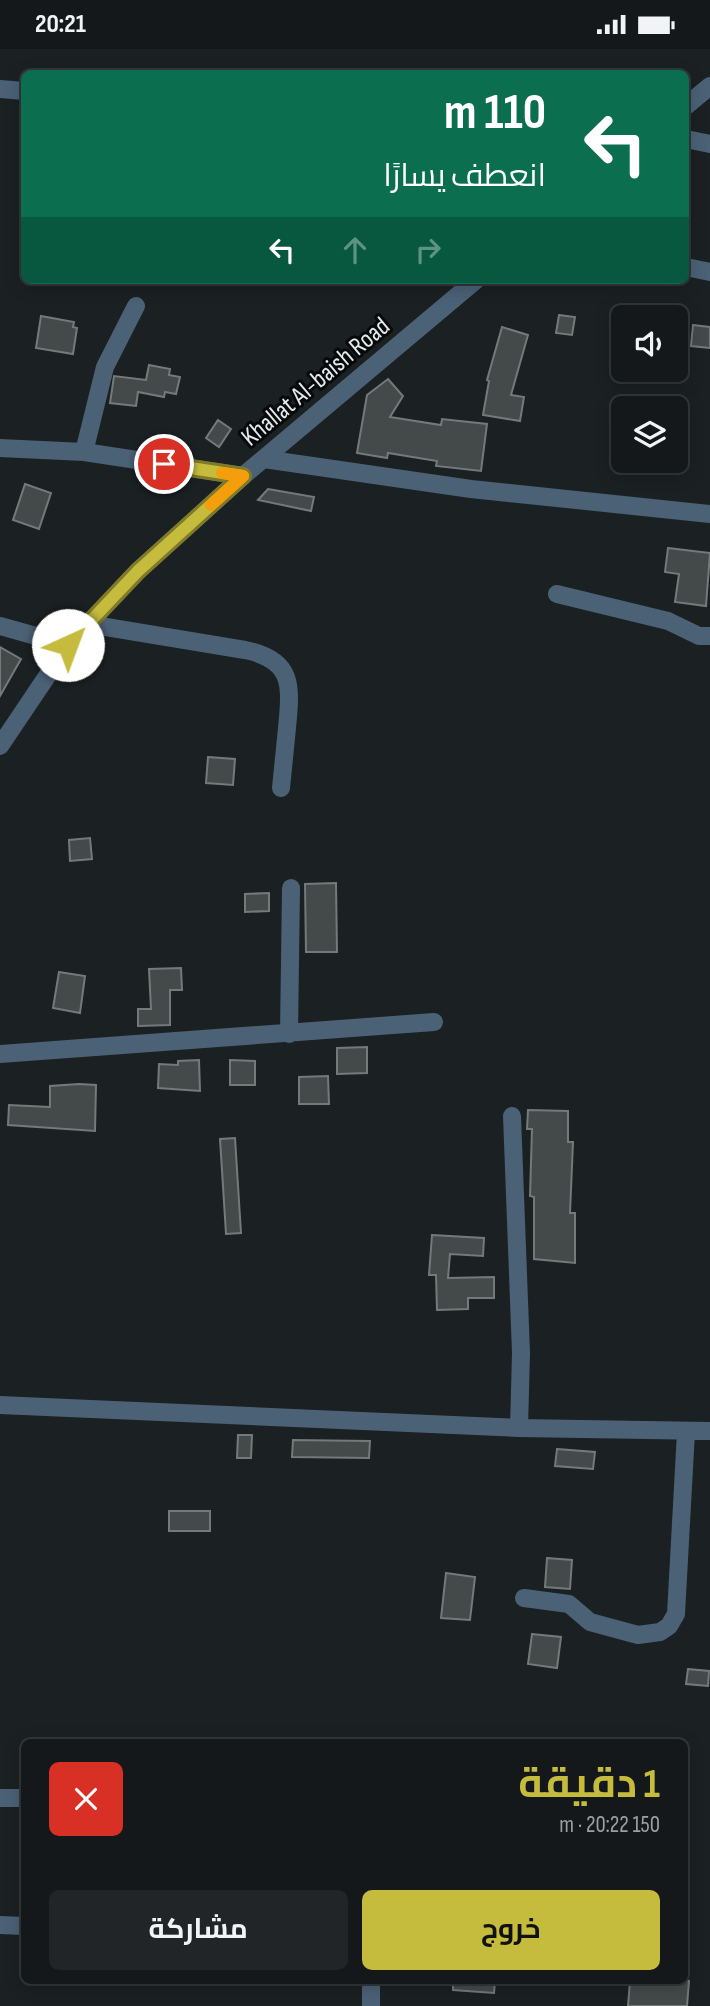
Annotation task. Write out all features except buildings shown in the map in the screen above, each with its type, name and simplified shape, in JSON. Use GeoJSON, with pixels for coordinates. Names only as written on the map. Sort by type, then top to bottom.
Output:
{"type":"FeatureCollection","features":[{"type":"Feature","properties":{"kind":"street"},"geometry":{"type":"LineString","coordinates":[[689,104],[710,86]]}},
{"type":"Feature","properties":{"kind":"street"},"geometry":{"type":"LineString","coordinates":[[0,89],[21,91]]}},
{"type":"Feature","properties":{"kind":"street"},"geometry":{"type":"LineString","coordinates":[[689,140],[710,144]]}},
{"type":"Feature","properties":{"kind":"street"},"geometry":{"type":"LineString","coordinates":[[689,268],[710,272]]}},
{"type":"Feature","properties":{"kind":"street","name":"Khallat Al-baish Road"},"geometry":{"type":"LineString","coordinates":[[0,746],[68,645],[138,571],[243,476],[471,284]]}},
{"type":"Feature","properties":{"kind":"street"},"geometry":{"type":"LineString","coordinates":[[85,451],[105,367],[136,306]]}},
{"type":"Feature","properties":{"kind":"street"},"geometry":{"type":"LineString","coordinates":[[0,448],[85,451],[243,476]]}},
{"type":"Feature","properties":{"kind":"street"},"geometry":{"type":"LineString","coordinates":[[264,459],[471,489],[710,514]]}},
{"type":"Feature","properties":{"kind":"street"},"geometry":{"type":"LineString","coordinates":[[557,594],[668,621],[699,636],[710,636]]}},
{"type":"Feature","properties":{"kind":"street"},"geometry":{"type":"LineString","coordinates":[[88,624],[265,654],[276,662],[291,689],[281,788]]}},
{"type":"Feature","properties":{"kind":"street"},"geometry":{"type":"LineString","coordinates":[[0,626],[68,645]]}},
{"type":"Feature","properties":{"kind":"street"},"geometry":{"type":"LineString","coordinates":[[289,1034],[291,888]]}},
{"type":"Feature","properties":{"kind":"street"},"geometry":{"type":"LineString","coordinates":[[0,1054],[434,1022]]}},
{"type":"Feature","properties":{"kind":"street"},"geometry":{"type":"LineString","coordinates":[[512,1116],[520,1353],[519,1428]]}},
{"type":"Feature","properties":{"kind":"street"},"geometry":{"type":"LineString","coordinates":[[0,1405],[519,1428],[710,1431]]}},
{"type":"Feature","properties":{"kind":"street"},"geometry":{"type":"LineString","coordinates":[[524,1598],[569,1604],[590,1622],[638,1635],[660,1632],[669,1626],[676,1614],[686,1432]]}},
{"type":"Feature","properties":{"kind":"street"},"geometry":{"type":"LineString","coordinates":[[0,1798],[21,1798]]}},
{"type":"Feature","properties":{"kind":"street"},"geometry":{"type":"LineString","coordinates":[[0,1925],[21,1926]]}},
{"type":"Feature","properties":{"kind":"street"},"geometry":{"type":"LineString","coordinates":[[371,1984],[371,2006]]}},
{"type":"Feature","properties":{"kind":"slow traffic"},"geometry":{"type":"LineString","coordinates":[[211,505],[243,476],[222,473]]}},
{"type":"Feature","properties":{"kind":"route"},"geometry":{"type":"LineString","coordinates":[[68,645],[138,571],[243,476],[164,464]]}}]}
